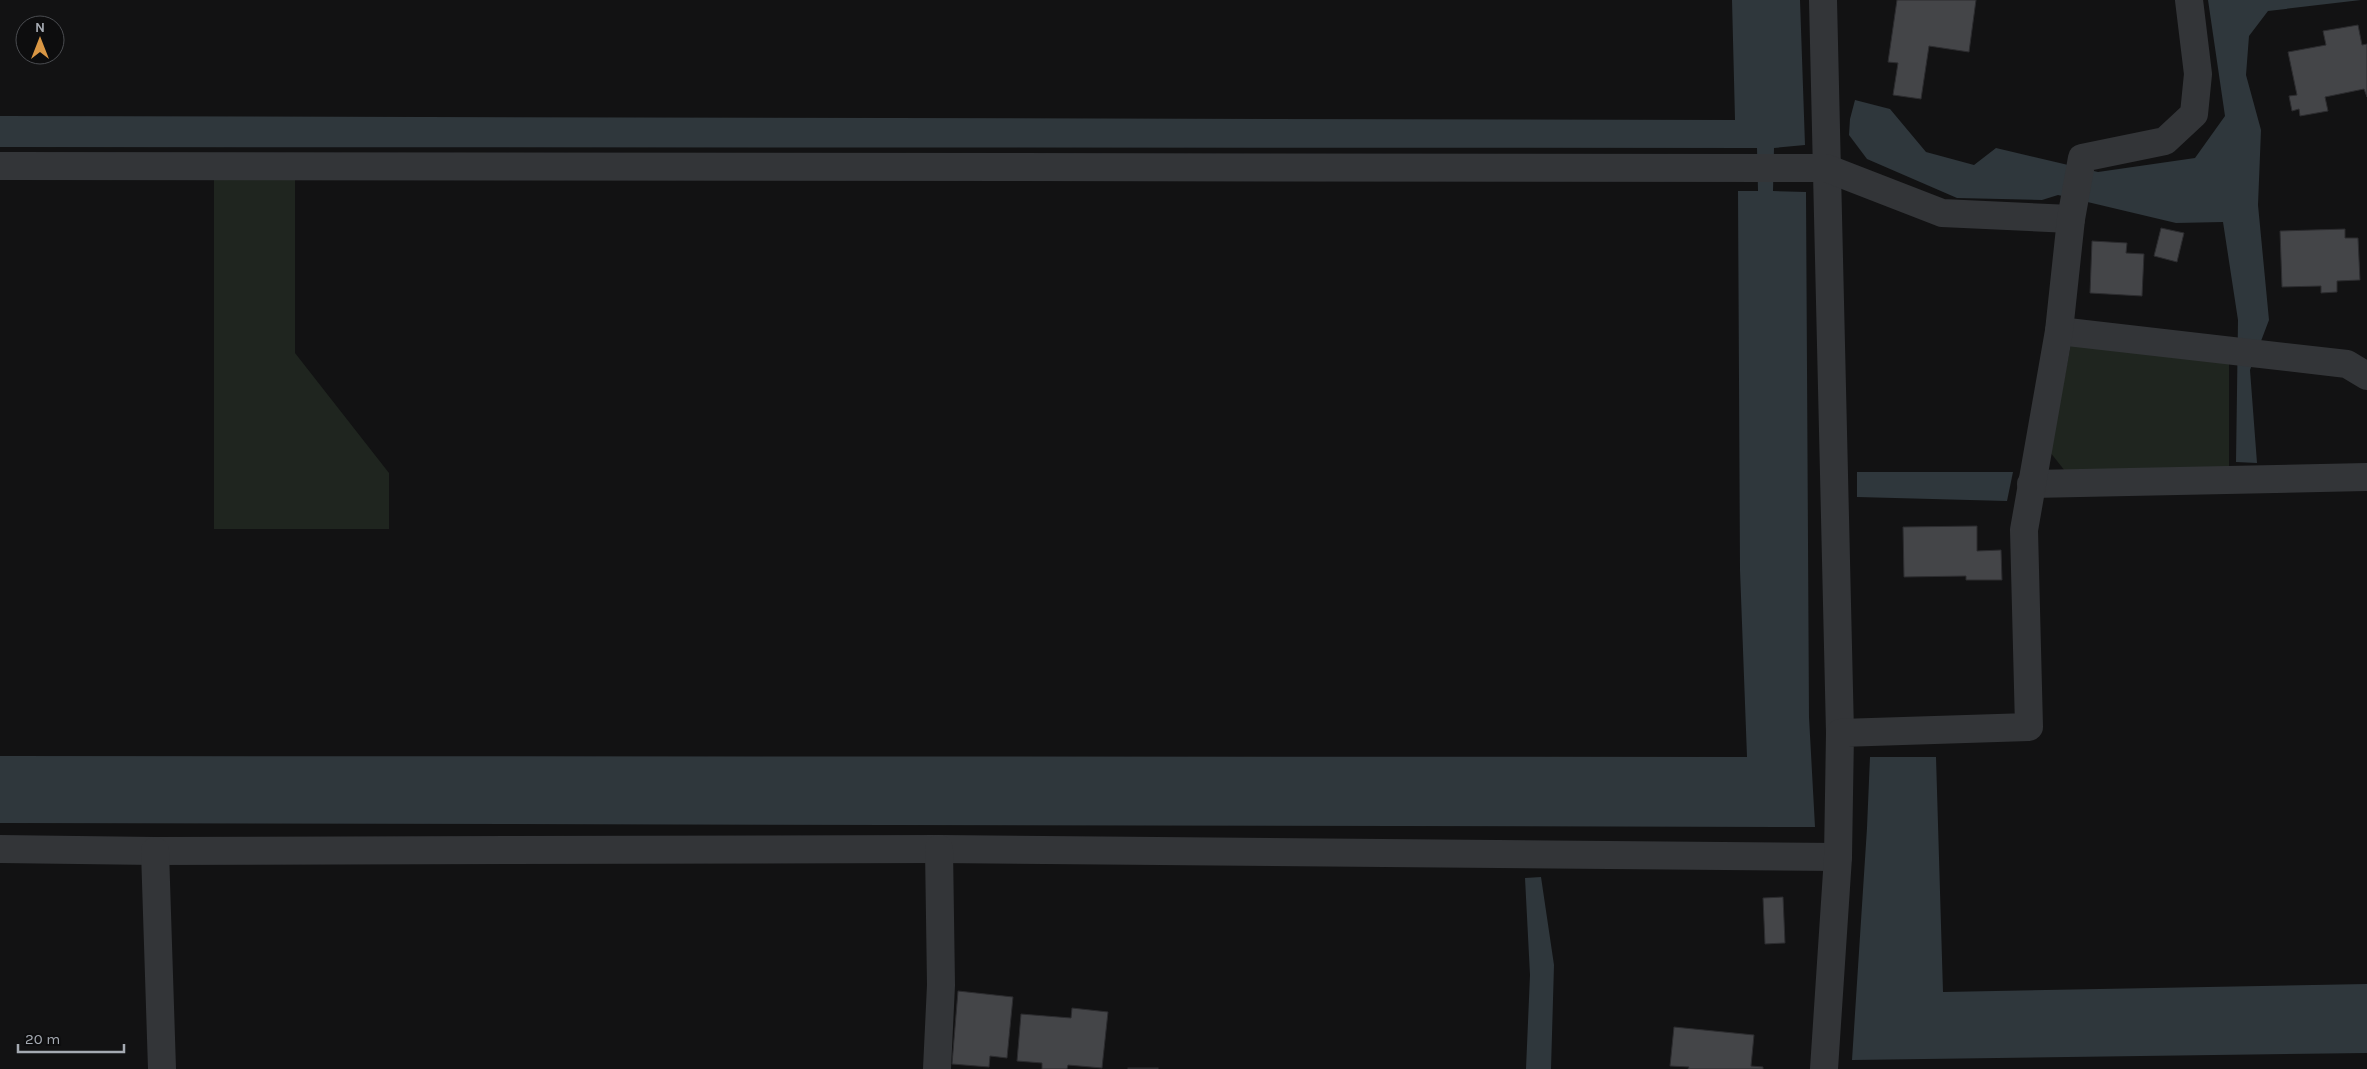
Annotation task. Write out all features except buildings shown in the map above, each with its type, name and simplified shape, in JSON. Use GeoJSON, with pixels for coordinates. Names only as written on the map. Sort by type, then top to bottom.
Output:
{"type":"FeatureCollection","features":[{"type":"Feature","properties":{"kind":"street"},"geometry":{"type":"LineString","coordinates":[[1823,0],[1840,733],[1838,857],[1824,1069]]}},
{"type":"Feature","properties":{"kind":"street"},"geometry":{"type":"LineString","coordinates":[[1840,733],[2029,727],[2024,530],[2060,331],[2072,212],[2082,158],[2165,141],[2194,114],[2198,74],[2189,0]]}},
{"type":"Feature","properties":{"kind":"street"},"geometry":{"type":"LineString","coordinates":[[0,166],[1826,168],[1942,214],[2072,212]]}},
{"type":"Feature","properties":{"kind":"street"},"geometry":{"type":"LineString","coordinates":[[2060,331],[2347,364],[2367,376]]}},
{"type":"Feature","properties":{"kind":"street"},"geometry":{"type":"LineString","coordinates":[[2031,484],[2367,477]]}},
{"type":"Feature","properties":{"kind":"street"},"geometry":{"type":"LineString","coordinates":[[0,849],[155,851],[939,849],[1838,857]]}},
{"type":"Feature","properties":{"kind":"street"},"geometry":{"type":"LineString","coordinates":[[937,1069],[941,985],[939,849]]}},
{"type":"Feature","properties":{"kind":"street"},"geometry":{"type":"LineString","coordinates":[[155,851],[162,1069]]}},
{"type":"Feature","properties":{"kind":"shaded area"},"geometry":{"type":"Polygon","coordinates":[[[1732,0],[1800,0],[1805,145],[1774,148],[1773,191],[1806,192],[1809,717],[1815,827],[0,823],[0,756],[1747,757],[1740,570],[1738,191],[1758,191],[1757,148],[0,147],[0,116],[1735,120],[1732,0]]]}},
{"type":"Feature","properties":{"kind":"shaded area"},"geometry":{"type":"Polygon","coordinates":[[[2208,0],[2361,0],[2268,11],[2249,36],[2246,75],[2261,130],[2258,205],[2269,320],[2250,370],[2257,463],[2236,462],[2238,320],[2223,222],[2176,223],[2058,195],[2042,200],[1957,198],[1867,159],[1849,135],[1850,119],[1855,100],[1890,109],[1926,152],[1974,165],[1996,148],[2098,172],[2195,158],[2225,116],[2208,0]]]}},
{"type":"Feature","properties":{"kind":"shaded area"},"geometry":{"type":"Polygon","coordinates":[[[214,180],[295,180],[295,353],[389,473],[389,529],[214,529],[214,180]]]}},
{"type":"Feature","properties":{"kind":"shaded area"},"geometry":{"type":"Polygon","coordinates":[[[2071,344],[2229,362],[2229,468],[2065,471],[2050,452],[2071,344]]]}},
{"type":"Feature","properties":{"kind":"shaded area"},"geometry":{"type":"Polygon","coordinates":[[[1857,472],[2013,472],[2007,501],[1857,497],[1857,472]]]}},
{"type":"Feature","properties":{"kind":"shaded area"},"geometry":{"type":"Polygon","coordinates":[[[1870,757],[1936,757],[1943,992],[2367,984],[2367,1053],[1852,1060],[1870,757]]]}},
{"type":"Feature","properties":{"kind":"shaded area"},"geometry":{"type":"Polygon","coordinates":[[[1541,877],[1554,965],[1551,1069],[1526,1069],[1530,975],[1525,878],[1541,877]]]}}]}
